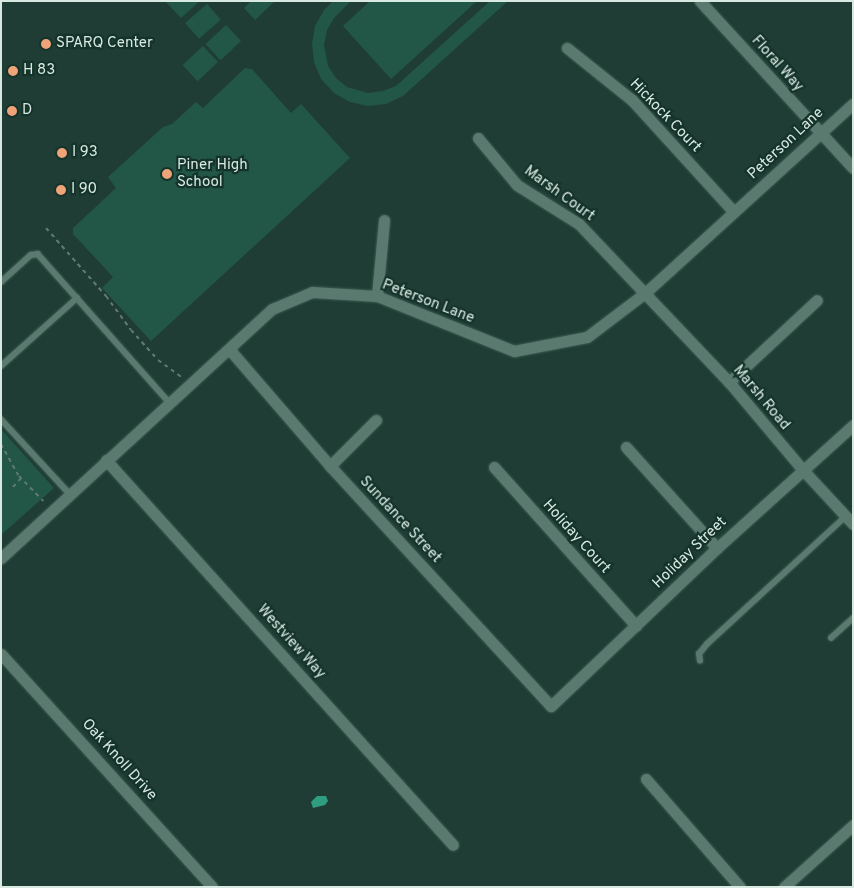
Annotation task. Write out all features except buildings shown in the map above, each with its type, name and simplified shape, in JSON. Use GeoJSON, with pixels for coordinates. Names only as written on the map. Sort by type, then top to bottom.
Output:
{"type":"FeatureCollection","features":[{"type":"Feature","properties":{"kind":"street","name":"Floral Way"},"geometry":{"type":"LineString","coordinates":[[700,1],[853,168]]}},
{"type":"Feature","properties":{"kind":"street","name":"Hickock Court"},"geometry":{"type":"LineString","coordinates":[[567,48],[632,100],[734,212]]}},
{"type":"Feature","properties":{"kind":"street","name":"Peterson Lane"},"geometry":{"type":"LineString","coordinates":[[1,558],[169,402],[230,350],[272,309],[312,292],[377,296],[514,350],[587,336],[645,293],[853,104]]}},
{"type":"Feature","properties":{"kind":"street","name":"Marsh Court"},"geometry":{"type":"LineString","coordinates":[[478,138],[517,185],[579,224],[645,293]]}},
{"type":"Feature","properties":{"kind":"street"},"geometry":{"type":"LineString","coordinates":[[377,296],[384,220]]}},
{"type":"Feature","properties":{"kind":"street","name":"Marsh Road"},"geometry":{"type":"LineString","coordinates":[[645,293],[728,382],[802,469],[849,520]]}},
{"type":"Feature","properties":{"kind":"street"},"geometry":{"type":"LineString","coordinates":[[728,382],[817,300]]}},
{"type":"Feature","properties":{"kind":"street","name":"Sundance Street"},"geometry":{"type":"LineString","coordinates":[[230,350],[330,466],[551,706]]}},
{"type":"Feature","properties":{"kind":"street"},"geometry":{"type":"LineString","coordinates":[[330,466],[376,420]]}},
{"type":"Feature","properties":{"kind":"street","name":"Holiday Street"},"geometry":{"type":"LineString","coordinates":[[551,706],[717,548],[802,469],[853,425]]}},
{"type":"Feature","properties":{"kind":"street"},"geometry":{"type":"LineString","coordinates":[[626,447],[717,548]]}},
{"type":"Feature","properties":{"kind":"street","name":"Westview Way"},"geometry":{"type":"LineString","coordinates":[[106,460],[453,845]]}},
{"type":"Feature","properties":{"kind":"street","name":"Holiday Court"},"geometry":{"type":"LineString","coordinates":[[494,467],[636,626]]}},
{"type":"Feature","properties":{"kind":"street","name":"Oak Knoll Drive"},"geometry":{"type":"LineString","coordinates":[[1,654],[212,887]]}},
{"type":"Feature","properties":{"kind":"street"},"geometry":{"type":"LineString","coordinates":[[646,779],[740,887]]}},
{"type":"Feature","properties":{"kind":"street"},"geometry":{"type":"LineString","coordinates":[[784,887],[853,825]]}},
{"type":"Feature","properties":{"kind":"lane"},"geometry":{"type":"LineString","coordinates":[[1,282],[35,254],[77,298],[169,402]]}},
{"type":"Feature","properties":{"kind":"lane"},"geometry":{"type":"LineString","coordinates":[[1,366],[77,298]]}},
{"type":"Feature","properties":{"kind":"lane"},"geometry":{"type":"LineString","coordinates":[[1,419],[71,495]]}},
{"type":"Feature","properties":{"kind":"lane"},"geometry":{"type":"LineString","coordinates":[[700,661],[699,654],[707,644],[849,520]]}},
{"type":"Feature","properties":{"kind":"lane"},"geometry":{"type":"LineString","coordinates":[[831,638],[853,618]]}},
{"type":"Feature","properties":{"kind":"path"},"geometry":{"type":"LineString","coordinates":[[46,228],[106,296],[131,330],[158,360],[181,377]]}},
{"type":"Feature","properties":{"kind":"path"},"geometry":{"type":"LineString","coordinates":[[1,444],[21,478],[43,501]]}},
{"type":"Feature","properties":{"kind":"path"},"geometry":{"type":"LineString","coordinates":[[14,487],[21,478]]}},
{"type":"Feature","properties":{"kind":"shaded area"},"geometry":{"type":"Polygon","coordinates":[[[200,1],[181,18],[166,2],[200,1]]]}},
{"type":"Feature","properties":{"kind":"shaded area"},"geometry":{"type":"Polygon","coordinates":[[[251,1],[275,1],[255,20],[244,8],[251,1]]]}},
{"type":"Feature","properties":{"kind":"shaded area"},"geometry":{"type":"Polygon","coordinates":[[[333,1],[351,1],[334,18],[327,30],[324,45],[328,66],[336,78],[347,87],[368,93],[383,91],[396,86],[490,1],[508,1],[403,96],[386,104],[368,106],[350,102],[334,93],[321,79],[314,62],[312,44],[315,26],[324,10],[333,1]]]}},
{"type":"Feature","properties":{"kind":"shaded area"},"geometry":{"type":"Polygon","coordinates":[[[370,1],[477,1],[391,79],[343,26],[370,1]]]}},
{"type":"Feature","properties":{"kind":"shaded area"},"geometry":{"type":"Polygon","coordinates":[[[207,4],[221,20],[199,39],[185,23],[207,4]]]}},
{"type":"Feature","properties":{"kind":"shaded area"},"geometry":{"type":"Polygon","coordinates":[[[226,25],[241,41],[221,60],[206,44],[226,25]]]}},
{"type":"Feature","properties":{"kind":"shaded area"},"geometry":{"type":"Polygon","coordinates":[[[203,46],[218,62],[198,81],[183,65],[203,46]]]}},
{"type":"Feature","properties":{"kind":"shaded area"},"geometry":{"type":"Polygon","coordinates":[[[245,68],[252,69],[291,113],[301,104],[350,158],[151,341],[102,288],[113,277],[73,234],[73,228],[116,188],[108,177],[163,127],[172,124],[196,102],[203,108],[245,68]]]}},
{"type":"Feature","properties":{"kind":"shaded area"},"geometry":{"type":"Polygon","coordinates":[[[1,429],[54,488],[1,535],[1,429]]]}},
{"type":"Feature","properties":{"kind":"shaded area"},"geometry":{"type":"Polygon","coordinates":[[[317,796],[326,796],[328,801],[325,805],[313,808],[311,802],[317,796]]]}},
{"type":"Feature","properties":{"kind":"place","name":"SPARQ Center"},"geometry":{"type":"Point","coordinates":[46,44]}},
{"type":"Feature","properties":{"kind":"place","name":"H 83"},"geometry":{"type":"Point","coordinates":[13,71]}},
{"type":"Feature","properties":{"kind":"place","name":"D"},"geometry":{"type":"Point","coordinates":[12,111]}},
{"type":"Feature","properties":{"kind":"place","name":"I 93"},"geometry":{"type":"Point","coordinates":[62,153]}},
{"type":"Feature","properties":{"kind":"place","name":"Piner High School"},"geometry":{"type":"Point","coordinates":[167,174]}},
{"type":"Feature","properties":{"kind":"place","name":"I 90"},"geometry":{"type":"Point","coordinates":[61,190]}}]}
